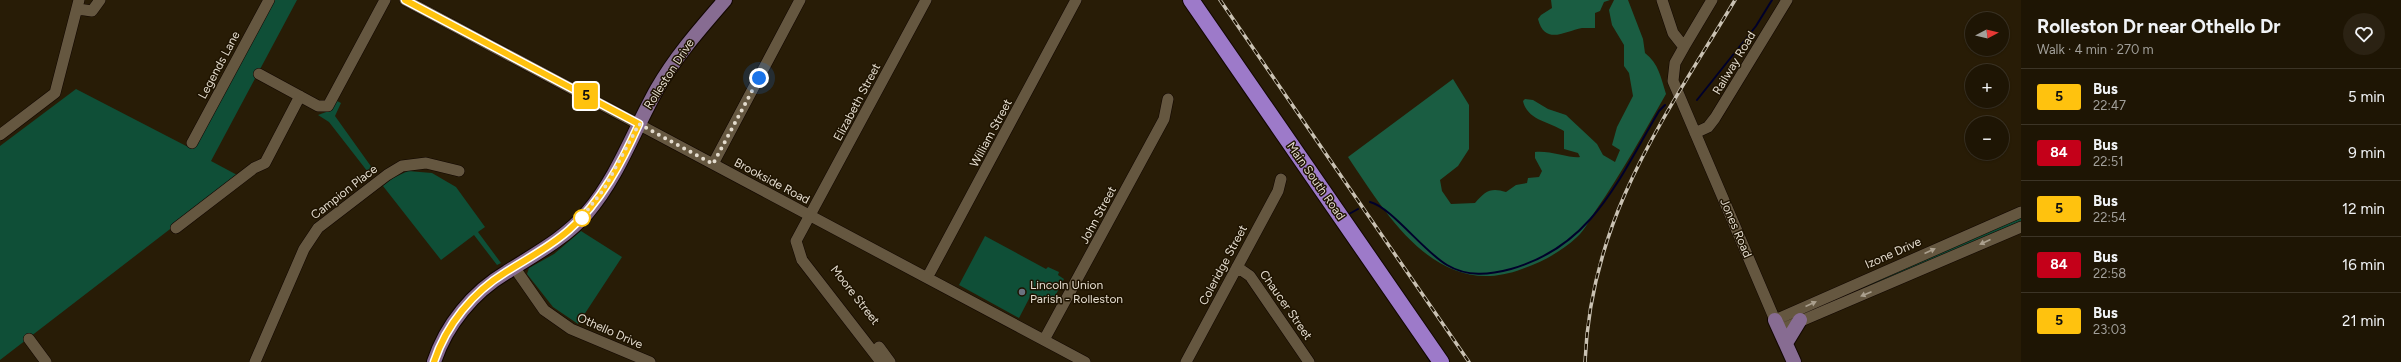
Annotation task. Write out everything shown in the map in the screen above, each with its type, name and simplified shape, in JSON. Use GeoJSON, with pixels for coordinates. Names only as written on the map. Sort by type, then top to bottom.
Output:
{"type":"FeatureCollection","features":[{"type":"Feature","properties":{"kind":"highway","name":"Main South Road"},"geometry":{"type":"LineString","coordinates":[[1191,0],[1441,362]]}},
{"type":"Feature","properties":{"kind":"main road","name":"Rolleston Drive"},"geometry":{"type":"LineString","coordinates":[[434,362],[446,335],[464,308],[489,284],[554,243],[586,213],[608,183],[639,124],[675,61],[725,0]]}},
{"type":"Feature","properties":{"kind":"main road"},"geometry":{"type":"LineString","coordinates":[[1780,331],[1800,320]]}},
{"type":"Feature","properties":{"kind":"main road","name":"Jones Road"},"geometry":{"type":"LineString","coordinates":[[1780,331],[1794,362]]}},
{"type":"Feature","properties":{"kind":"street"},"geometry":{"type":"LineString","coordinates":[[0,135],[55,93],[79,4],[92,11],[100,0]]}},
{"type":"Feature","properties":{"kind":"street","name":"Legends Lane"},"geometry":{"type":"LineString","coordinates":[[192,143],[268,0]]}},
{"type":"Feature","properties":{"kind":"street"},"geometry":{"type":"LineString","coordinates":[[258,74],[321,107],[328,106],[385,0]]}},
{"type":"Feature","properties":{"kind":"street","name":"Brookside Road"},"geometry":{"type":"LineString","coordinates":[[405,0],[1044,340],[1066,358],[1085,362]]}},
{"type":"Feature","properties":{"kind":"street"},"geometry":{"type":"LineString","coordinates":[[713,164],[800,0]]}},
{"type":"Feature","properties":{"kind":"street","name":"Elizabeth Street"},"geometry":{"type":"LineString","coordinates":[[810,215],[926,0]]}},
{"type":"Feature","properties":{"kind":"street","name":"William Street"},"geometry":{"type":"LineString","coordinates":[[927,278],[1076,0]]}},
{"type":"Feature","properties":{"kind":"street"},"geometry":{"type":"LineString","coordinates":[[1662,0],[1675,36],[1684,47]]}},
{"type":"Feature","properties":{"kind":"street","name":"Jones Road"},"geometry":{"type":"LineString","coordinates":[[1712,0],[1684,47],[1673,71],[1673,81],[1780,331]]}},
{"type":"Feature","properties":{"kind":"street","name":"Railway Road"},"geometry":{"type":"LineString","coordinates":[[1695,133],[1708,127],[1716,118],[1787,0]]}},
{"type":"Feature","properties":{"kind":"street"},"geometry":{"type":"LineString","coordinates":[[176,228],[254,168],[265,163],[300,96]]}},
{"type":"Feature","properties":{"kind":"street","name":"John Street"},"geometry":{"type":"LineString","coordinates":[[1044,340],[1164,119],[1168,99]]}},
{"type":"Feature","properties":{"kind":"street","name":"Campion Place"},"geometry":{"type":"LineString","coordinates":[[255,362],[304,249],[318,228],[387,175],[404,165],[428,163],[458,171]]}},
{"type":"Feature","properties":{"kind":"street","name":"Coleridge Street"},"geometry":{"type":"LineString","coordinates":[[1186,362],[1278,191],[1281,179]]}},
{"type":"Feature","properties":{"kind":"street","name":"Izone Drive"},"geometry":{"type":"LineString","coordinates":[[1780,331],[2021,212]]}},
{"type":"Feature","properties":{"kind":"street"},"geometry":{"type":"LineString","coordinates":[[797,246],[796,239],[810,215]]}},
{"type":"Feature","properties":{"kind":"street"},"geometry":{"type":"LineString","coordinates":[[1800,320],[1833,308],[2021,227]]}},
{"type":"Feature","properties":{"kind":"street","name":"Moore Street"},"geometry":{"type":"LineString","coordinates":[[797,246],[802,260],[881,362]]}},
{"type":"Feature","properties":{"kind":"street","name":"Moore Street"},"geometry":{"type":"LineString","coordinates":[[797,246],[808,256],[890,362]]}},
{"type":"Feature","properties":{"kind":"street","name":"Othello Drive"},"geometry":{"type":"LineString","coordinates":[[514,267],[544,310],[588,338],[650,362]]}},
{"type":"Feature","properties":{"kind":"street","name":"Chaucer Street"},"geometry":{"type":"LineString","coordinates":[[1237,267],[1250,276],[1309,362]]}},
{"type":"Feature","properties":{"kind":"street"},"geometry":{"type":"LineString","coordinates":[[29,339],[46,362]]}},
{"type":"Feature","properties":{"kind":"green space"},"geometry":{"type":"Polygon","coordinates":[[[273,0],[297,0],[211,161],[239,176],[0,360],[0,146],[76,89],[192,149],[273,0]]]}},
{"type":"Feature","properties":{"kind":"green space"},"geometry":{"type":"Polygon","coordinates":[[[1551,0],[1610,0],[1604,2],[1600,11],[1595,13],[1595,28],[1582,28],[1562,34],[1551,35],[1545,32],[1538,19],[1541,15],[1552,8],[1551,0]]]}},
{"type":"Feature","properties":{"kind":"green space"},"geometry":{"type":"Polygon","coordinates":[[[1614,0],[1628,0],[1643,39],[1645,53],[1650,57],[1656,67],[1661,77],[1666,94],[1624,167],[1585,228],[1571,242],[1544,260],[1522,269],[1492,276],[1465,273],[1441,263],[1418,248],[1398,227],[1380,204],[1348,157],[1453,79],[1469,105],[1469,149],[1458,166],[1440,180],[1442,191],[1451,204],[1475,203],[1489,191],[1496,190],[1506,192],[1516,185],[1527,183],[1528,178],[1539,177],[1542,171],[1535,158],[1535,152],[1547,152],[1580,157],[1578,153],[1564,149],[1564,131],[1540,120],[1529,112],[1523,101],[1525,99],[1533,100],[1548,109],[1566,115],[1597,144],[1603,155],[1615,162],[1620,150],[1612,145],[1617,127],[1633,96],[1629,73],[1624,66],[1624,45],[1612,25],[1609,10],[1614,0]]]}},
{"type":"Feature","properties":{"kind":"green space"},"geometry":{"type":"Polygon","coordinates":[[[337,101],[341,103],[335,116],[375,172],[371,176],[329,122],[318,115],[329,111],[337,101]]]}},
{"type":"Feature","properties":{"kind":"green space"},"geometry":{"type":"Polygon","coordinates":[[[408,171],[432,173],[456,187],[485,227],[478,232],[501,263],[497,265],[474,235],[441,260],[383,186],[393,178],[408,171]]]}},
{"type":"Feature","properties":{"kind":"green space"},"geometry":{"type":"Polygon","coordinates":[[[2021,217],[2021,223],[1800,316],[1799,314],[2021,217]]]}},
{"type":"Feature","properties":{"kind":"green space"},"geometry":{"type":"Polygon","coordinates":[[[581,231],[622,257],[578,324],[553,307],[527,274],[529,268],[554,254],[581,231]]]}},
{"type":"Feature","properties":{"kind":"green space"},"geometry":{"type":"Polygon","coordinates":[[[985,236],[1046,269],[1048,267],[1059,272],[1058,275],[1064,279],[1051,304],[1032,293],[1019,318],[959,285],[985,236]]]}},
{"type":"Feature","properties":{"kind":"waterway"},"geometry":{"type":"LineString","coordinates":[[1697,100],[1756,26],[1772,0]]}},
{"type":"Feature","properties":{"kind":"waterway"},"geometry":{"type":"LineString","coordinates":[[1370,202],[1388,212],[1438,259],[1455,269],[1462,272],[1478,274],[1495,273],[1511,269],[1539,258],[1563,244],[1583,227],[1601,206],[1616,184],[1631,161],[1659,111],[1665,105]]}},
{"type":"Feature","properties":{"kind":"waterway"},"geometry":{"type":"LineString","coordinates":[[1349,214],[1358,209]]}},
{"type":"Feature","properties":{"kind":"waterway"},"geometry":{"type":"LineString","coordinates":[[1336,223],[1375,280]]}},
{"type":"Feature","properties":{"kind":"waterway"},"geometry":{"type":"LineString","coordinates":[[1427,356],[1431,362]]}},
{"type":"Feature","properties":{"kind":"railway"},"geometry":{"type":"LineString","coordinates":[[1220,0],[1469,362]]}},
{"type":"Feature","properties":{"kind":"railway"},"geometry":{"type":"LineString","coordinates":[[1585,362],[1590,310],[1601,261],[1616,215],[1635,172],[1657,129],[1735,0]]}},
{"type":"Feature","properties":{"kind":"bus line","name":"5"},"geometry":{"type":"LineString","coordinates":[[405,0],[639,124],[608,183],[586,213],[554,243],[501,275],[476,295],[451,326],[434,362]]}},
{"type":"Feature","properties":{"kind":"place","name":"Lincoln Union Parish - Rolleston"},"geometry":{"type":"Point","coordinates":[1022,292]}},
{"type":"Feature","properties":{"kind":"route"},"geometry":{"type":"LineString","coordinates":[[582,218],[578,222],[592,207],[604,189],[639,124],[713,164],[759,78]]}}]}
